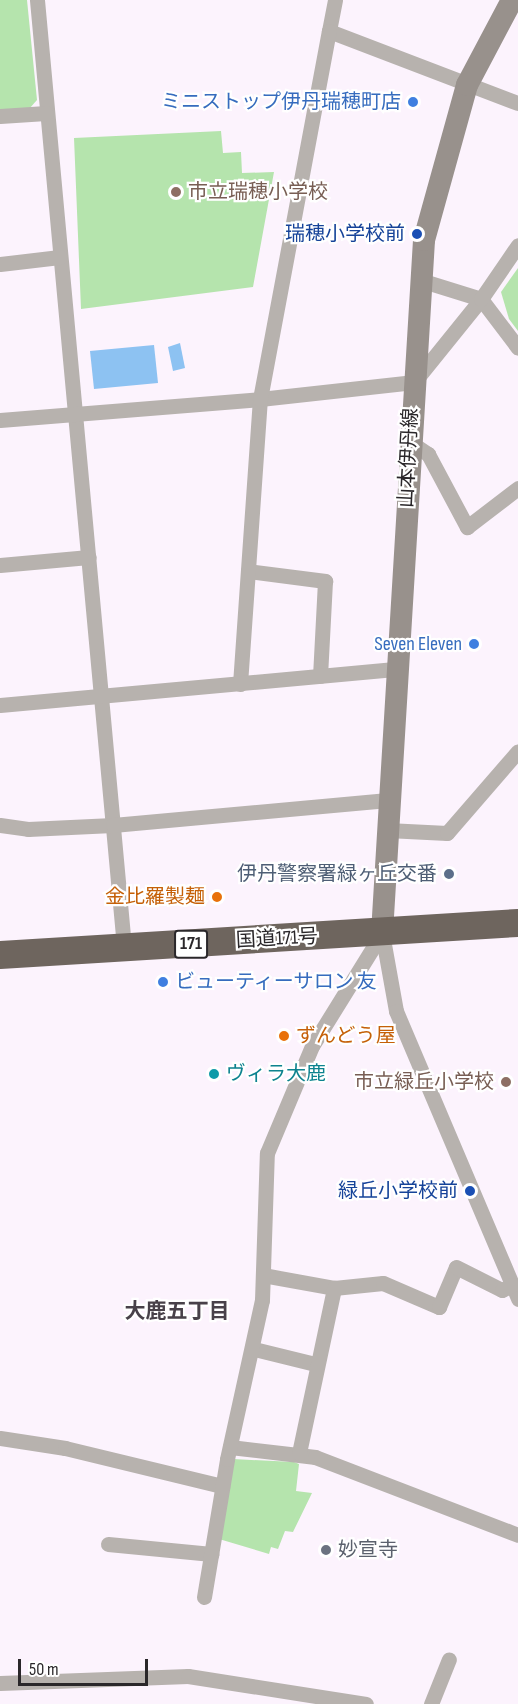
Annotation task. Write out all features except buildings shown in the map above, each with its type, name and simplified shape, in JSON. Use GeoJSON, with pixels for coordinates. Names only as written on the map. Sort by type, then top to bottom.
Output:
{"type":"FeatureCollection","features":[{"type":"Feature","properties":{"kind":"highway","name":"国道171号"},"geometry":{"type":"LineString","coordinates":[[0,955],[518,923]]}},
{"type":"Feature","properties":{"kind":"main road","name":"山本伊丹線"},"geometry":{"type":"LineString","coordinates":[[382,933],[388,800],[424,240],[467,85],[512,0]]}},
{"type":"Feature","properties":{"kind":"street"},"geometry":{"type":"LineString","coordinates":[[38,0],[46,113],[103,695],[124,947]]}},
{"type":"Feature","properties":{"kind":"street"},"geometry":{"type":"LineString","coordinates":[[240,684],[260,399],[335,0]]}},
{"type":"Feature","properties":{"kind":"street"},"geometry":{"type":"LineString","coordinates":[[329,31],[518,103]]}},
{"type":"Feature","properties":{"kind":"street"},"geometry":{"type":"LineString","coordinates":[[0,116],[46,113]]}},
{"type":"Feature","properties":{"kind":"street"},"geometry":{"type":"LineString","coordinates":[[0,420],[260,399],[414,382],[481,299],[518,245]]}},
{"type":"Feature","properties":{"kind":"street"},"geometry":{"type":"LineString","coordinates":[[0,264],[60,257]]}},
{"type":"Feature","properties":{"kind":"street"},"geometry":{"type":"LineString","coordinates":[[420,280],[481,299],[518,348]]}},
{"type":"Feature","properties":{"kind":"street"},"geometry":{"type":"LineString","coordinates":[[410,442],[428,454],[467,527],[518,488]]}},
{"type":"Feature","properties":{"kind":"street"},"geometry":{"type":"LineString","coordinates":[[0,565],[89,557]]}},
{"type":"Feature","properties":{"kind":"street"},"geometry":{"type":"LineString","coordinates":[[248,572],[325,581],[320,676]]}},
{"type":"Feature","properties":{"kind":"street"},"geometry":{"type":"LineString","coordinates":[[0,705],[397,669]]}},
{"type":"Feature","properties":{"kind":"street"},"geometry":{"type":"LineString","coordinates":[[387,830],[447,833],[518,751]]}},
{"type":"Feature","properties":{"kind":"street"},"geometry":{"type":"LineString","coordinates":[[0,825],[28,829],[113,825],[388,800]]}},
{"type":"Feature","properties":{"kind":"street"},"geometry":{"type":"LineString","coordinates":[[204,1597],[222,1486],[254,1349],[262,1275],[267,1153],[273,1133],[312,1046],[382,933]]}},
{"type":"Feature","properties":{"kind":"street"},"geometry":{"type":"LineString","coordinates":[[382,933],[396,1011],[515,1292]]}},
{"type":"Feature","properties":{"kind":"street"},"geometry":{"type":"LineString","coordinates":[[262,1275],[334,1288],[383,1283],[439,1306],[456,1267],[502,1290],[515,1292]]}},
{"type":"Feature","properties":{"kind":"street"},"geometry":{"type":"LineString","coordinates":[[298,1453],[315,1364],[329,1323],[334,1288]]}},
{"type":"Feature","properties":{"kind":"street"},"geometry":{"type":"LineString","coordinates":[[254,1349],[315,1364]]}},
{"type":"Feature","properties":{"kind":"street"},"geometry":{"type":"LineString","coordinates":[[0,1438],[64,1448],[222,1486]]}},
{"type":"Feature","properties":{"kind":"street"},"geometry":{"type":"LineString","coordinates":[[230,1447],[298,1453],[518,1535]]}},
{"type":"Feature","properties":{"kind":"street"},"geometry":{"type":"LineString","coordinates":[[108,1544],[212,1554]]}},
{"type":"Feature","properties":{"kind":"street"},"geometry":{"type":"LineString","coordinates":[[431,1704],[449,1659]]}},
{"type":"Feature","properties":{"kind":"street"},"geometry":{"type":"LineString","coordinates":[[0,1683],[188,1676],[319,1700],[366,1704]]}},
{"type":"Feature","properties":{"kind":"green space"},"geometry":{"type":"Polygon","coordinates":[[[0,0],[27,0],[37,100],[29,109],[0,111],[0,0]]]}},
{"type":"Feature","properties":{"kind":"green space"},"geometry":{"type":"Polygon","coordinates":[[[221,131],[223,153],[241,152],[242,173],[274,172],[253,287],[81,309],[74,138],[221,131]]]}},
{"type":"Feature","properties":{"kind":"green space"},"geometry":{"type":"Polygon","coordinates":[[[518,268],[518,331],[509,319],[501,292],[518,268]]]}},
{"type":"Feature","properties":{"kind":"green space"},"geometry":{"type":"Polygon","coordinates":[[[233,1459],[299,1464],[296,1491],[312,1493],[293,1532],[285,1531],[278,1549],[271,1547],[269,1554],[219,1539],[233,1459]]]}},
{"type":"Feature","properties":{"kind":"water"},"geometry":{"type":"Polygon","coordinates":[[[180,343],[185,368],[173,371],[168,347],[180,343]]]}},
{"type":"Feature","properties":{"kind":"water"},"geometry":{"type":"Polygon","coordinates":[[[154,345],[158,383],[94,389],[90,351],[154,345]]]}},
{"type":"Feature","properties":{"kind":"place","name":"ミニストップ伊丹瑞穂町店"},"geometry":{"type":"Point","coordinates":[413,102]}},
{"type":"Feature","properties":{"kind":"place","name":"市立瑞穂小学校"},"geometry":{"type":"Point","coordinates":[176,192]}},
{"type":"Feature","properties":{"kind":"place","name":"瑞穂小学校前"},"geometry":{"type":"Point","coordinates":[417,234]}},
{"type":"Feature","properties":{"kind":"place","name":"Seven Eleven"},"geometry":{"type":"Point","coordinates":[474,644]}},
{"type":"Feature","properties":{"kind":"place","name":"伊丹警察署緑ヶ丘交番"},"geometry":{"type":"Point","coordinates":[449,874]}},
{"type":"Feature","properties":{"kind":"place","name":"金比羅製麺"},"geometry":{"type":"Point","coordinates":[217,897]}},
{"type":"Feature","properties":{"kind":"place","name":"ビューティーサロン 友"},"geometry":{"type":"Point","coordinates":[163,982]}},
{"type":"Feature","properties":{"kind":"place","name":"ずんどう屋"},"geometry":{"type":"Point","coordinates":[284,1036]}},
{"type":"Feature","properties":{"kind":"place","name":"ヴィラ大鹿"},"geometry":{"type":"Point","coordinates":[214,1074]}},
{"type":"Feature","properties":{"kind":"place","name":"市立緑丘小学校"},"geometry":{"type":"Point","coordinates":[506,1082]}},
{"type":"Feature","properties":{"kind":"place","name":"緑丘小学校前"},"geometry":{"type":"Point","coordinates":[470,1191]}},
{"type":"Feature","properties":{"kind":"place","name":"妙宣寺"},"geometry":{"type":"Point","coordinates":[326,1550]}},
{"type":"Feature","properties":{"kind":"district","name":"大鹿五丁目"},"geometry":{"type":"Point","coordinates":[177,1312]}}]}
